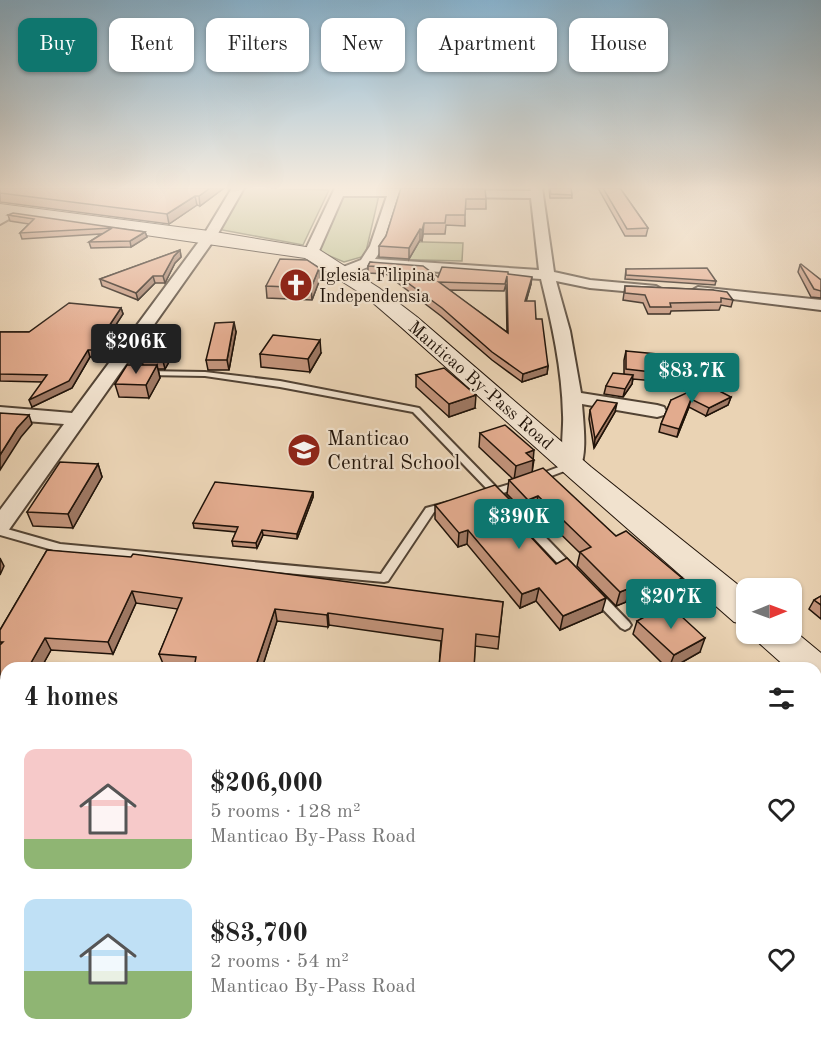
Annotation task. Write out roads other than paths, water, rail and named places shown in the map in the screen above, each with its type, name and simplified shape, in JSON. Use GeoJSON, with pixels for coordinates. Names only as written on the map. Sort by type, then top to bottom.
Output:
{"type":"FeatureCollection","features":[{"type":"Feature","properties":{"kind":"street","name":"Manticao By-Pass Road"},"geometry":{"type":"LineString","coordinates":[[209,237],[310,253],[343,272],[409,322],[572,465],[736,603]]}},
{"type":"Feature","properties":{"kind":"street"},"geometry":{"type":"LineString","coordinates":[[0,528],[75,419],[115,373],[209,237]]}},
{"type":"Feature","properties":{"kind":"street"},"geometry":{"type":"LineString","coordinates":[[310,253],[318,237]]}},
{"type":"Feature","properties":{"kind":"street"},"geometry":{"type":"LineString","coordinates":[[366,263],[380,237]]}},
{"type":"Feature","properties":{"kind":"street"},"geometry":{"type":"LineString","coordinates":[[542,237],[547,275],[562,331],[572,397],[574,436],[572,465]]}},
{"type":"Feature","properties":{"kind":"street"},"geometry":{"type":"LineString","coordinates":[[343,272],[366,263],[547,275],[590,284],[711,291],[821,305]]}},
{"type":"Feature","properties":{"kind":"street"},"geometry":{"type":"LineString","coordinates":[[572,397],[657,411]]}},
{"type":"Feature","properties":{"kind":"street"},"geometry":{"type":"LineString","coordinates":[[0,413],[75,419]]}},
{"type":"Feature","properties":{"kind":"street"},"geometry":{"type":"LineString","coordinates":[[785,644],[806,662]]}},
{"type":"Feature","properties":{"kind":"lane"},"geometry":{"type":"LineString","coordinates":[[133,373],[205,374],[280,384],[416,410],[625,626]]}},
{"type":"Feature","properties":{"kind":"lane"},"geometry":{"type":"LineString","coordinates":[[0,528],[60,548],[384,578],[430,510],[496,492],[572,465]]}},
{"type":"Feature","properties":{"kind":"place","name":"Iglesia Filipina Independensia"},"geometry":{"type":"Point","coordinates":[296,285]}},
{"type":"Feature","properties":{"kind":"place","name":"Manticao Central School"},"geometry":{"type":"Point","coordinates":[304,450]}}]}
